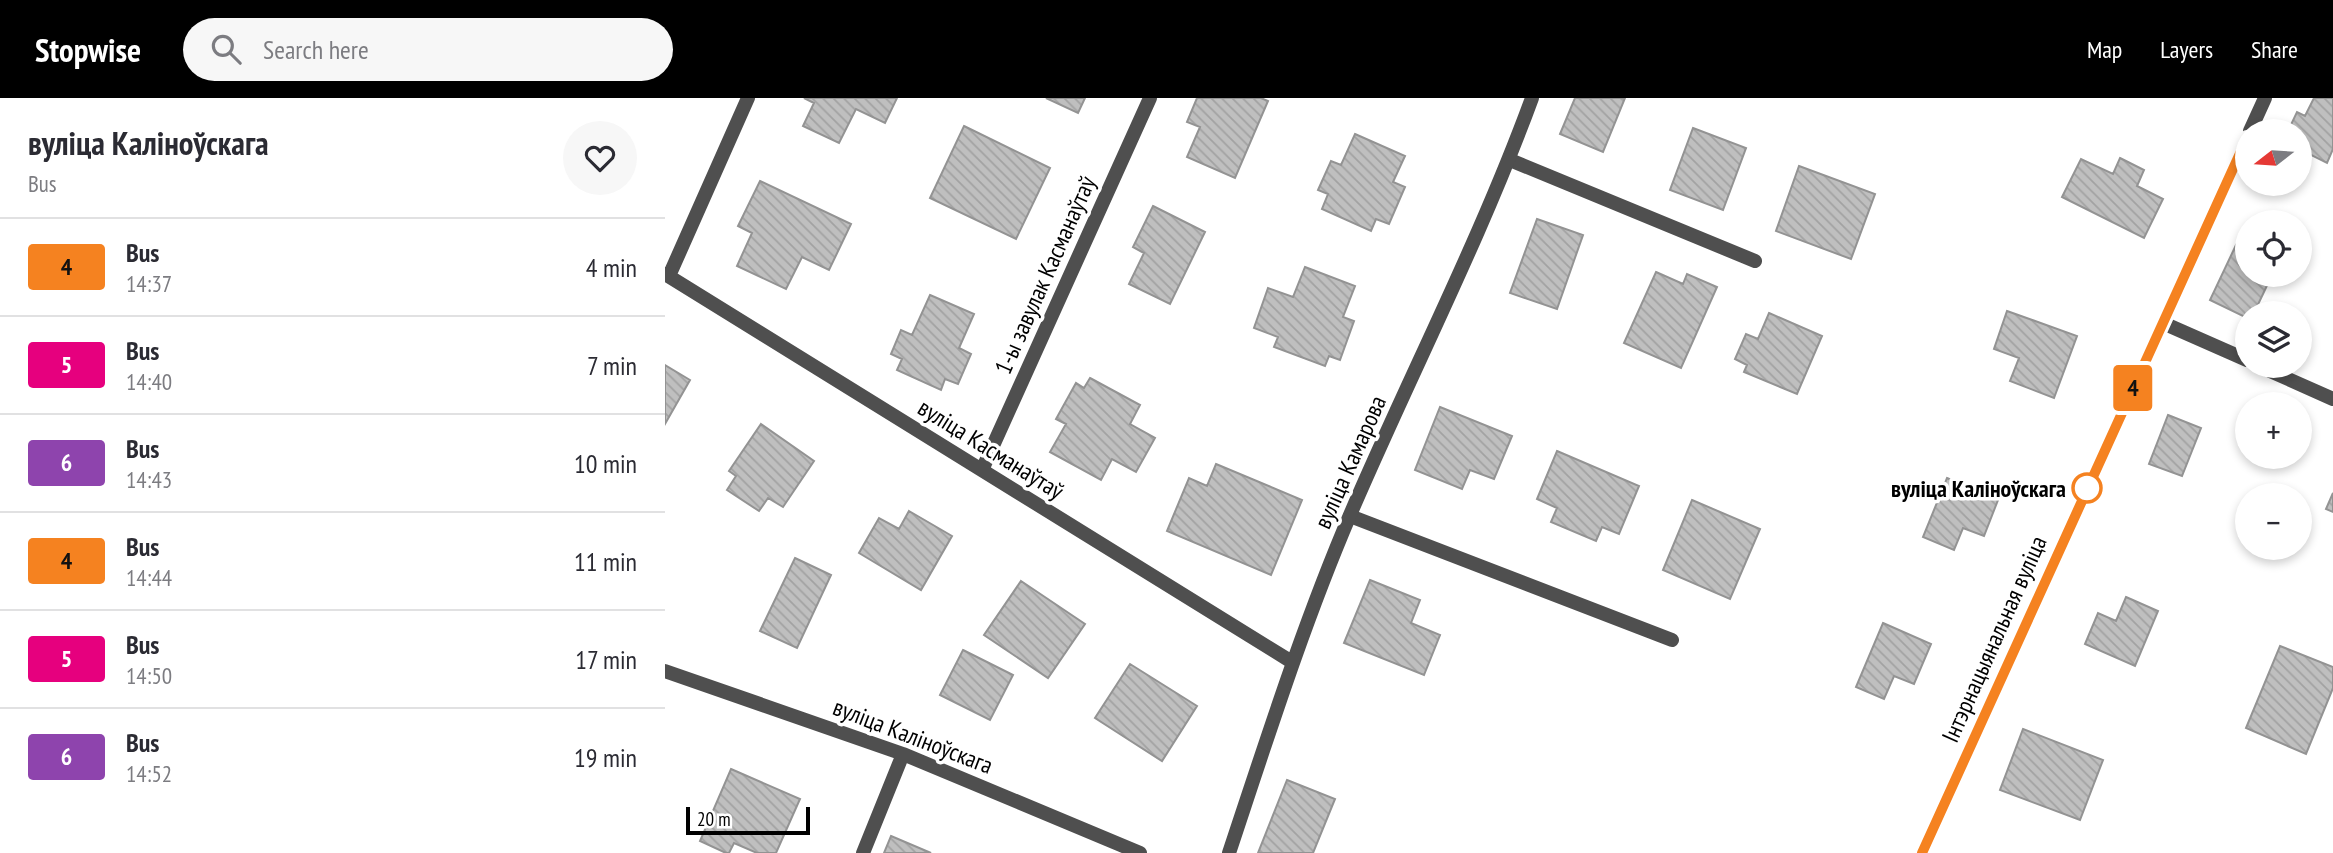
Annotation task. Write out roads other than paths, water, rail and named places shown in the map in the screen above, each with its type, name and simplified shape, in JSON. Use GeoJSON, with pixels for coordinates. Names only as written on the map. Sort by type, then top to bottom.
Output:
{"type":"FeatureCollection","features":[{"type":"Feature","properties":{"kind":"street"},"geometry":{"type":"LineString","coordinates":[[667,275],[748,98]]}},
{"type":"Feature","properties":{"kind":"street","name":"1-ы завулак Касманаўтаў"},"geometry":{"type":"LineString","coordinates":[[982,470],[1150,98]]}},
{"type":"Feature","properties":{"kind":"street","name":"вуліца Камарова"},"geometry":{"type":"LineString","coordinates":[[1229,853],[1292,662],[1350,516],[1510,160],[1532,98]]}},
{"type":"Feature","properties":{"kind":"street"},"geometry":{"type":"LineString","coordinates":[[2255,119],[2265,98]]}},
{"type":"Feature","properties":{"kind":"street"},"geometry":{"type":"LineString","coordinates":[[1510,160],[1755,261]]}},
{"type":"Feature","properties":{"kind":"street","name":"Інтэрнацыянальная вуліца"},"geometry":{"type":"LineString","coordinates":[[1922,853],[2235,164]]}},
{"type":"Feature","properties":{"kind":"street","name":"вуліца Касманаўтаў"},"geometry":{"type":"LineString","coordinates":[[667,275],[1292,662]]}},
{"type":"Feature","properties":{"kind":"street"},"geometry":{"type":"LineString","coordinates":[[2163,323],[2235,355]]}},
{"type":"Feature","properties":{"kind":"street"},"geometry":{"type":"LineString","coordinates":[[2286,378],[2333,399]]}},
{"type":"Feature","properties":{"kind":"street"},"geometry":{"type":"LineString","coordinates":[[1350,516],[1672,640]]}},
{"type":"Feature","properties":{"kind":"street","name":"вуліца Каліноўскага"},"geometry":{"type":"LineString","coordinates":[[665,671],[903,754],[1140,853]]}},
{"type":"Feature","properties":{"kind":"street"},"geometry":{"type":"LineString","coordinates":[[863,853],[903,754]]}},
{"type":"Feature","properties":{"kind":"place","name":"вуліца Каліноўскага"},"geometry":{"type":"Point","coordinates":[2087,488]}}]}
